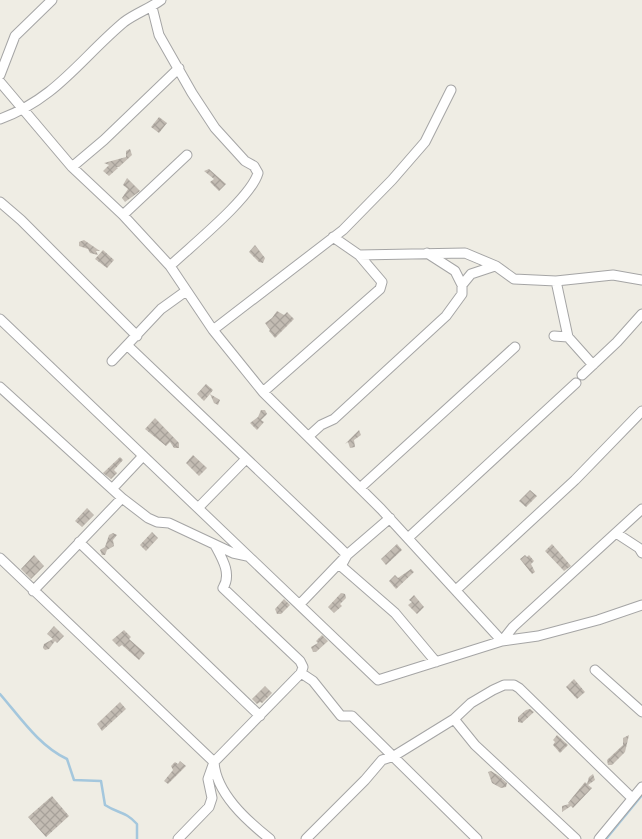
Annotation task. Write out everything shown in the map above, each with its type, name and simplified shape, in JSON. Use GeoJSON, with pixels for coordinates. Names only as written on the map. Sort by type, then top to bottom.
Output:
{"type":"FeatureCollection","features":[{"type":"Feature","properties":{"kind":"street"},"geometry":{"type":"LineString","coordinates":[[0,75],[15,36],[52,0]]}},
{"type":"Feature","properties":{"kind":"street"},"geometry":{"type":"LineString","coordinates":[[0,119],[24,110],[54,90],[126,21],[161,0]]}},
{"type":"Feature","properties":{"kind":"street"},"geometry":{"type":"LineString","coordinates":[[152,7],[160,35],[192,93],[215,128],[245,161],[254,166],[258,173],[255,182],[241,198],[170,266]]}},
{"type":"Feature","properties":{"kind":"street"},"geometry":{"type":"LineString","coordinates":[[72,168],[179,68]]}},
{"type":"Feature","properties":{"kind":"street"},"geometry":{"type":"LineString","coordinates":[[0,82],[72,168],[123,215],[170,266],[213,330],[262,392],[302,432],[310,436],[390,518],[502,641]]}},
{"type":"Feature","properties":{"kind":"street"},"geometry":{"type":"LineString","coordinates":[[213,330],[344,230],[425,142],[451,90]]}},
{"type":"Feature","properties":{"kind":"street"},"geometry":{"type":"LineString","coordinates":[[123,215],[187,155]]}},
{"type":"Feature","properties":{"kind":"street"},"geometry":{"type":"LineString","coordinates":[[0,202],[28,227],[137,336]]}},
{"type":"Feature","properties":{"kind":"street"},"geometry":{"type":"LineString","coordinates":[[262,392],[380,289],[382,282],[379,277],[359,255],[333,237]]}},
{"type":"Feature","properties":{"kind":"street"},"geometry":{"type":"LineString","coordinates":[[359,255],[427,252],[465,253],[496,266],[514,279],[556,281],[613,275],[642,280]]}},
{"type":"Feature","properties":{"kind":"street"},"geometry":{"type":"LineString","coordinates":[[310,436],[321,425],[334,419],[446,316],[462,294],[462,285],[455,271],[427,252]]}},
{"type":"Feature","properties":{"kind":"street"},"geometry":{"type":"LineString","coordinates":[[462,285],[471,274],[496,266]]}},
{"type":"Feature","properties":{"kind":"street"},"geometry":{"type":"LineString","coordinates":[[556,281],[568,337],[593,365]]}},
{"type":"Feature","properties":{"kind":"street"},"geometry":{"type":"LineString","coordinates":[[112,362],[161,309],[186,291]]}},
{"type":"Feature","properties":{"kind":"street"},"geometry":{"type":"LineString","coordinates":[[582,375],[642,314]]}},
{"type":"Feature","properties":{"kind":"street"},"geometry":{"type":"LineString","coordinates":[[0,320],[199,507],[378,680],[502,641],[538,636],[598,620],[642,605]]}},
{"type":"Feature","properties":{"kind":"street"},"geometry":{"type":"LineString","coordinates":[[554,336],[568,337]]}},
{"type":"Feature","properties":{"kind":"street"},"geometry":{"type":"LineString","coordinates":[[128,346],[301,509],[347,555]]}},
{"type":"Feature","properties":{"kind":"street"},"geometry":{"type":"LineString","coordinates":[[360,488],[515,347]]}},
{"type":"Feature","properties":{"kind":"street"},"geometry":{"type":"LineString","coordinates":[[408,538],[576,383]]}},
{"type":"Feature","properties":{"kind":"street"},"geometry":{"type":"LineString","coordinates":[[0,387],[122,498],[148,518],[157,522],[168,523],[233,553],[248,556]]}},
{"type":"Feature","properties":{"kind":"street"},"geometry":{"type":"LineString","coordinates":[[456,590],[533,516],[575,480],[642,411]]}},
{"type":"Feature","properties":{"kind":"street"},"geometry":{"type":"LineString","coordinates":[[112,489],[143,456]]}},
{"type":"Feature","properties":{"kind":"street"},"geometry":{"type":"LineString","coordinates":[[199,507],[246,459]]}},
{"type":"Feature","properties":{"kind":"street"},"geometry":{"type":"LineString","coordinates":[[32,591],[122,498]]}},
{"type":"Feature","properties":{"kind":"street"},"geometry":{"type":"LineString","coordinates":[[502,641],[642,509]]}},
{"type":"Feature","properties":{"kind":"street"},"geometry":{"type":"LineString","coordinates":[[300,604],[347,555],[390,518]]}},
{"type":"Feature","properties":{"kind":"street"},"geometry":{"type":"LineString","coordinates":[[616,533],[639,548],[642,553]]}},
{"type":"Feature","properties":{"kind":"street"},"geometry":{"type":"LineString","coordinates":[[79,542],[260,716]]}},
{"type":"Feature","properties":{"kind":"street"},"geometry":{"type":"LineString","coordinates":[[178,839],[209,807],[212,798],[208,779],[214,762],[301,673],[303,667],[300,661],[223,588],[227,581],[227,572],[215,545]]}},
{"type":"Feature","properties":{"kind":"street"},"geometry":{"type":"LineString","coordinates":[[347,555],[341,566],[395,613],[436,662]]}},
{"type":"Feature","properties":{"kind":"street"},"geometry":{"type":"LineString","coordinates":[[0,558],[32,591],[214,762],[215,776],[226,795],[270,839]]}},
{"type":"Feature","properties":{"kind":"street"},"geometry":{"type":"LineString","coordinates":[[595,670],[642,712]]}},
{"type":"Feature","properties":{"kind":"street"},"geometry":{"type":"LineString","coordinates":[[301,673],[313,681],[341,716],[352,716],[477,839]]}},
{"type":"Feature","properties":{"kind":"street"},"geometry":{"type":"LineString","coordinates":[[306,839],[365,780],[382,760],[394,756],[454,719],[471,703],[504,685],[514,685],[632,798]]}},
{"type":"Feature","properties":{"kind":"street"},"geometry":{"type":"LineString","coordinates":[[454,719],[475,745],[576,839]]}},
{"type":"Feature","properties":{"kind":"street"},"geometry":{"type":"LineString","coordinates":[[599,839],[642,787]]}},
{"type":"Feature","properties":{"kind":"building"},"geometry":{"type":"Polygon","coordinates":[[[159,117],[167,123],[159,133],[151,127],[159,117]]]}},
{"type":"Feature","properties":{"kind":"building"},"geometry":{"type":"Polygon","coordinates":[[[130,149],[132,155],[119,167],[116,167],[118,168],[109,176],[103,171],[109,165],[104,163],[126,157],[126,151],[130,149]]]}},
{"type":"Feature","properties":{"kind":"building"},"geometry":{"type":"Polygon","coordinates":[[[209,169],[226,184],[219,191],[210,182],[214,179],[204,171],[209,169]]]}},
{"type":"Feature","properties":{"kind":"building"},"geometry":{"type":"Polygon","coordinates":[[[127,178],[140,191],[125,202],[122,198],[128,189],[123,185],[127,178]]]}},
{"type":"Feature","properties":{"kind":"building"},"geometry":{"type":"Polygon","coordinates":[[[84,240],[100,251],[96,251],[98,255],[90,253],[88,249],[79,246],[79,242],[84,240]]]}},
{"type":"Feature","properties":{"kind":"building"},"geometry":{"type":"Polygon","coordinates":[[[255,245],[265,258],[263,263],[259,262],[249,252],[255,245]]]}},
{"type":"Feature","properties":{"kind":"building"},"geometry":{"type":"Polygon","coordinates":[[[103,250],[114,260],[107,268],[95,259],[103,250]]]}},
{"type":"Feature","properties":{"kind":"building"},"geometry":{"type":"Polygon","coordinates":[[[277,311],[284,315],[287,312],[294,319],[275,338],[265,323],[277,311]]]}},
{"type":"Feature","properties":{"kind":"building"},"geometry":{"type":"Polygon","coordinates":[[[206,384],[213,390],[204,401],[197,394],[206,384]]]}},
{"type":"Feature","properties":{"kind":"building"},"geometry":{"type":"Polygon","coordinates":[[[210,394],[220,400],[218,405],[214,403],[210,394]]]}},
{"type":"Feature","properties":{"kind":"building"},"geometry":{"type":"Polygon","coordinates":[[[261,410],[265,410],[267,414],[261,420],[264,422],[257,430],[250,423],[258,417],[261,410]]]}},
{"type":"Feature","properties":{"kind":"building"},"geometry":{"type":"Polygon","coordinates":[[[155,418],[179,443],[179,448],[174,448],[170,442],[166,446],[145,429],[155,418]]]}},
{"type":"Feature","properties":{"kind":"building"},"geometry":{"type":"Polygon","coordinates":[[[359,430],[361,435],[354,440],[355,447],[350,448],[348,442],[345,444],[359,430]]]}},
{"type":"Feature","properties":{"kind":"building"},"geometry":{"type":"Polygon","coordinates":[[[193,455],[207,468],[199,476],[186,463],[193,455]]]}},
{"type":"Feature","properties":{"kind":"building"},"geometry":{"type":"Polygon","coordinates":[[[120,457],[123,460],[114,470],[117,473],[111,479],[103,473],[120,457]]]}},
{"type":"Feature","properties":{"kind":"building"},"geometry":{"type":"Polygon","coordinates":[[[530,490],[537,496],[526,507],[519,501],[530,490]]]}},
{"type":"Feature","properties":{"kind":"building"},"geometry":{"type":"Polygon","coordinates":[[[87,508],[94,515],[82,527],[75,521],[87,508]]]}},
{"type":"Feature","properties":{"kind":"building"},"geometry":{"type":"Polygon","coordinates":[[[152,532],[158,538],[146,551],[140,545],[152,532]]]}},
{"type":"Feature","properties":{"kind":"building"},"geometry":{"type":"Polygon","coordinates":[[[113,533],[117,535],[113,540],[114,546],[107,550],[105,555],[102,555],[100,550],[105,547],[109,535],[113,533]]]}},
{"type":"Feature","properties":{"kind":"building"},"geometry":{"type":"Polygon","coordinates":[[[397,544],[402,550],[386,565],[381,559],[397,544]]]}},
{"type":"Feature","properties":{"kind":"building"},"geometry":{"type":"Polygon","coordinates":[[[552,544],[571,566],[564,571],[545,551],[552,544]]]}},
{"type":"Feature","properties":{"kind":"building"},"geometry":{"type":"Polygon","coordinates":[[[34,555],[44,566],[31,579],[21,569],[34,555]]]}},
{"type":"Feature","properties":{"kind":"building"},"geometry":{"type":"Polygon","coordinates":[[[525,555],[527,557],[529,555],[534,561],[531,564],[535,572],[532,574],[520,559],[525,555]]]}},
{"type":"Feature","properties":{"kind":"building"},"geometry":{"type":"Polygon","coordinates":[[[411,569],[414,572],[396,589],[389,581],[395,575],[398,578],[411,569]]]}},
{"type":"Feature","properties":{"kind":"building"},"geometry":{"type":"Polygon","coordinates":[[[341,593],[345,594],[346,598],[340,604],[342,606],[334,613],[328,607],[341,593]]]}},
{"type":"Feature","properties":{"kind":"building"},"geometry":{"type":"Polygon","coordinates":[[[414,595],[424,607],[417,614],[408,605],[412,602],[409,600],[414,595]]]}},
{"type":"Feature","properties":{"kind":"building"},"geometry":{"type":"Polygon","coordinates":[[[284,599],[290,605],[281,614],[277,614],[275,609],[284,599]]]}},
{"type":"Feature","properties":{"kind":"building"},"geometry":{"type":"Polygon","coordinates":[[[54,626],[64,636],[57,643],[55,641],[49,649],[45,650],[43,648],[44,644],[53,639],[47,634],[54,626]]]}},
{"type":"Feature","properties":{"kind":"building"},"geometry":{"type":"Polygon","coordinates":[[[124,630],[131,637],[129,639],[145,653],[139,660],[122,645],[119,647],[112,640],[124,630]]]}},
{"type":"Feature","properties":{"kind":"building"},"geometry":{"type":"Polygon","coordinates":[[[322,635],[328,641],[316,652],[313,652],[311,647],[318,643],[316,641],[322,635]]]}},
{"type":"Feature","properties":{"kind":"building"},"geometry":{"type":"Polygon","coordinates":[[[574,679],[585,692],[577,699],[566,687],[574,679]]]}},
{"type":"Feature","properties":{"kind":"building"},"geometry":{"type":"Polygon","coordinates":[[[265,686],[272,693],[262,703],[257,704],[252,699],[265,686]]]}},
{"type":"Feature","properties":{"kind":"building"},"geometry":{"type":"Polygon","coordinates":[[[120,702],[126,709],[102,731],[97,724],[120,702]]]}},
{"type":"Feature","properties":{"kind":"building"},"geometry":{"type":"Polygon","coordinates":[[[530,709],[534,712],[522,723],[518,722],[518,717],[530,709]]]}},
{"type":"Feature","properties":{"kind":"building"},"geometry":{"type":"Polygon","coordinates":[[[557,735],[568,745],[560,753],[553,745],[555,742],[553,740],[557,735]]]}},
{"type":"Feature","properties":{"kind":"building"},"geometry":{"type":"Polygon","coordinates":[[[629,735],[625,752],[612,765],[608,765],[607,760],[623,745],[623,738],[629,735]]]}},
{"type":"Feature","properties":{"kind":"building"},"geometry":{"type":"Polygon","coordinates":[[[180,761],[186,766],[168,784],[164,781],[173,770],[171,766],[175,762],[178,764],[180,761]]]}},
{"type":"Feature","properties":{"kind":"building"},"geometry":{"type":"Polygon","coordinates":[[[491,771],[499,776],[507,783],[506,787],[501,788],[492,783],[488,772],[491,771]]]}},
{"type":"Feature","properties":{"kind":"building"},"geometry":{"type":"Polygon","coordinates":[[[593,774],[595,780],[588,785],[592,788],[573,808],[571,806],[562,812],[562,806],[569,804],[585,782],[587,784],[589,777],[593,774]]]}},
{"type":"Feature","properties":{"kind":"building"},"geometry":{"type":"Polygon","coordinates":[[[52,796],[69,816],[46,837],[28,817],[52,796]]]}},
{"type":"Feature","properties":{"kind":"waterway"},"geometry":{"type":"LineString","coordinates":[[0,694],[39,739],[67,759],[74,780],[101,781],[105,805],[125,815],[137,824],[137,839]]}},
{"type":"Feature","properties":{"kind":"waterway"},"geometry":{"type":"LineString","coordinates":[[606,839],[642,795]]}}]}
